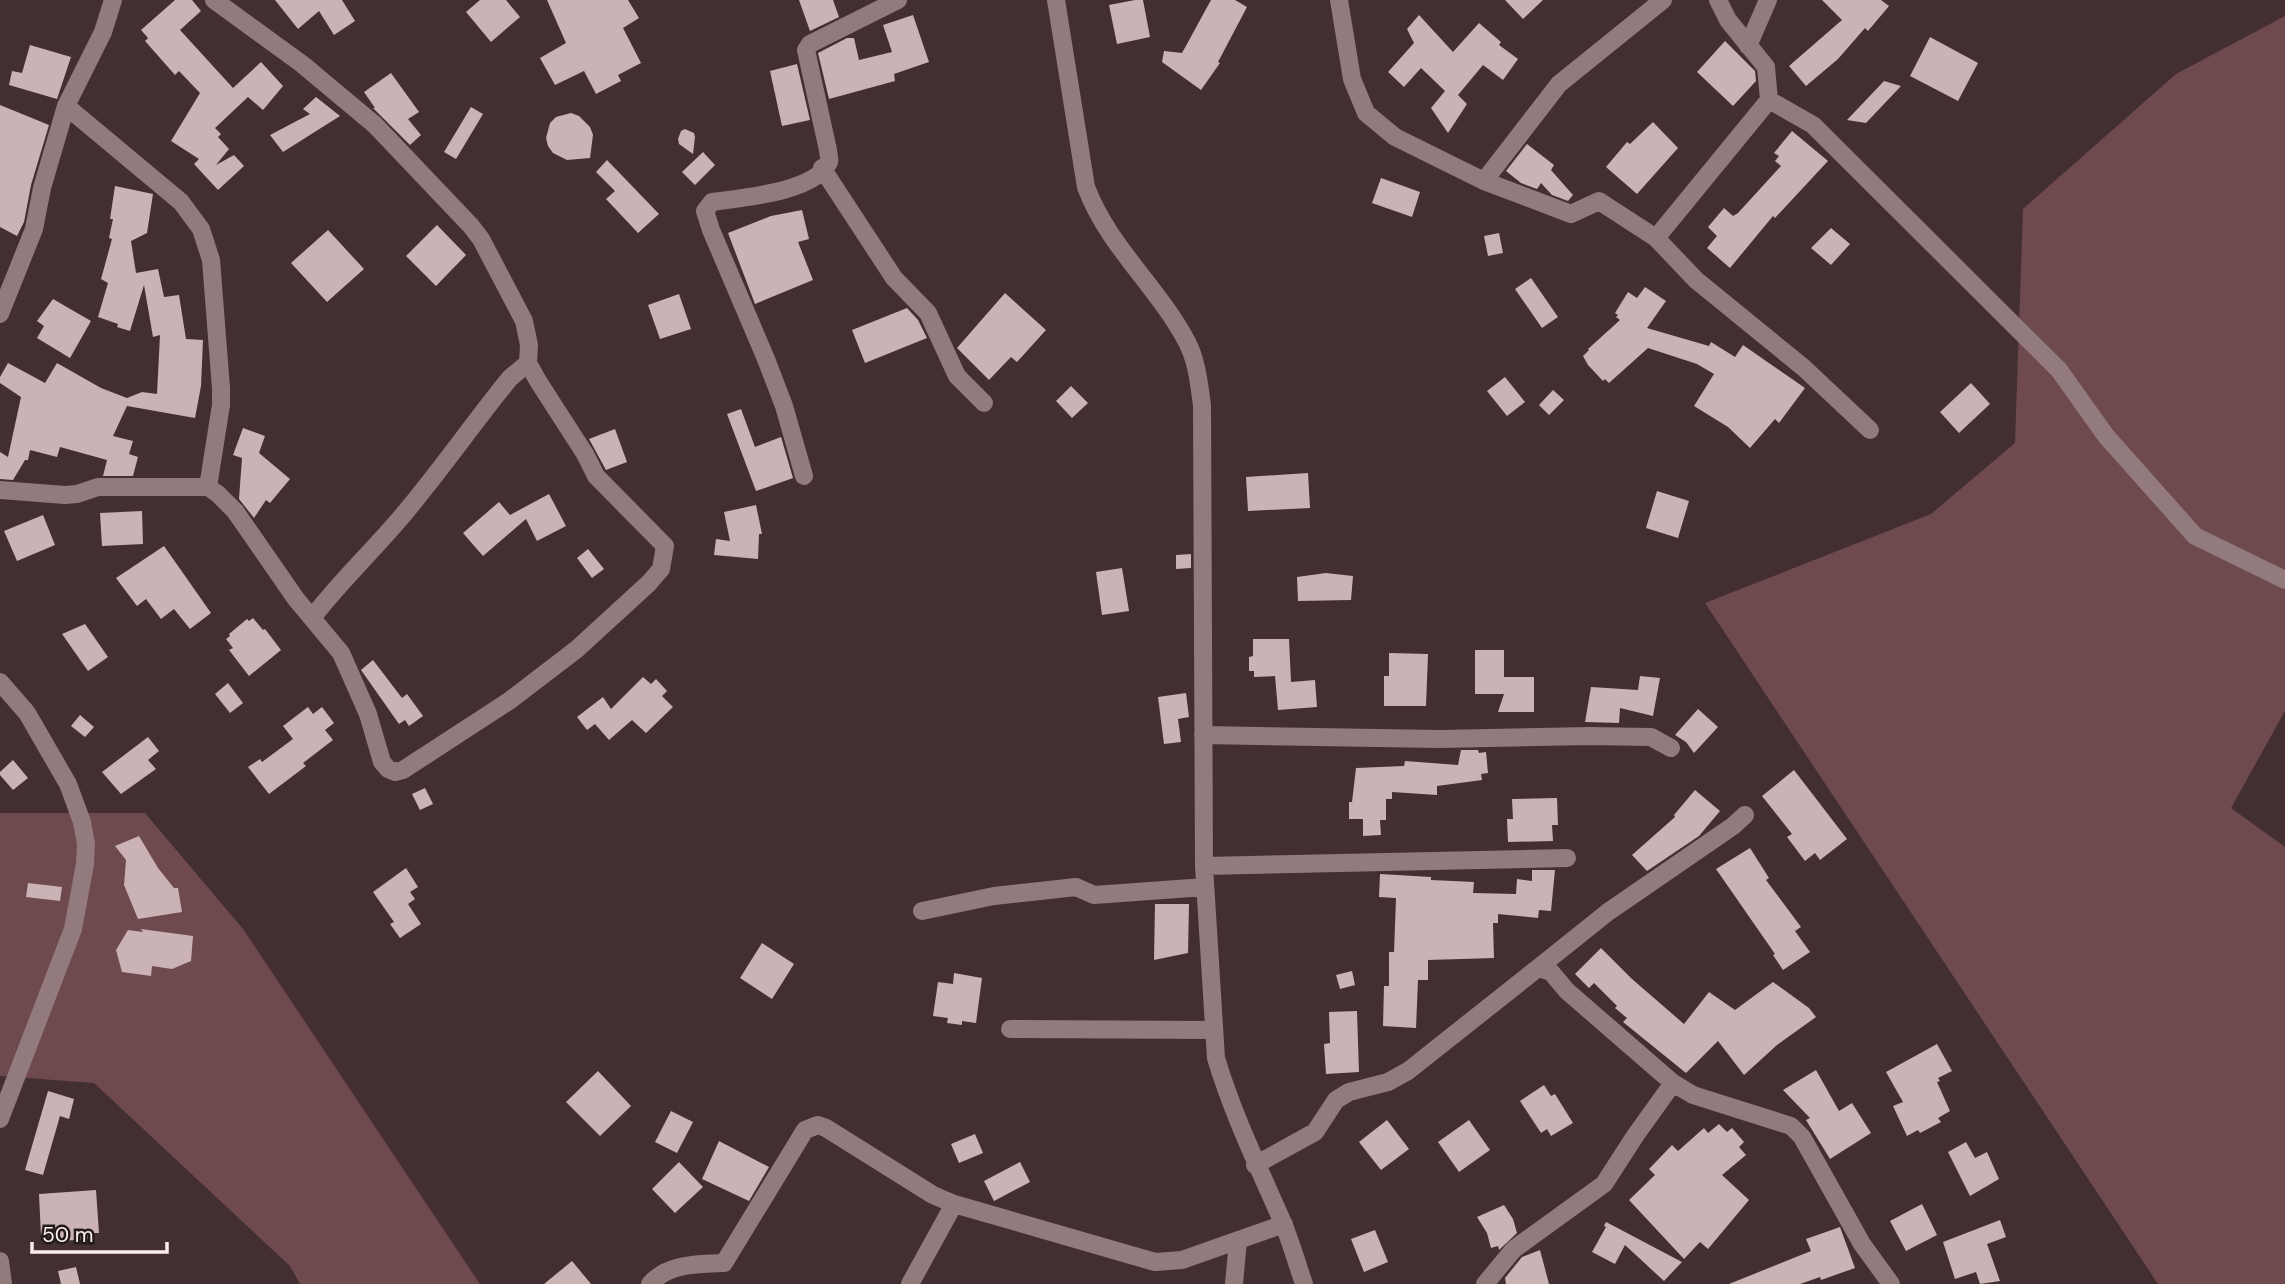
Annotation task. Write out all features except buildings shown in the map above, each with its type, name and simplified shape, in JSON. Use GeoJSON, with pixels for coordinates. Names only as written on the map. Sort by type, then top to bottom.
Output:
{"type":"FeatureCollection","features":[{"type":"Feature","properties":{"kind":"street"},"geometry":{"type":"LineString","coordinates":[[0,314],[34,229],[42,188],[66,106],[103,32],[113,0]]}},
{"type":"Feature","properties":{"kind":"street"},"geometry":{"type":"LineString","coordinates":[[0,490],[77,495],[98,486],[208,487],[218,494],[235,511],[312,618],[341,653],[368,714],[382,762],[395,772],[411,765],[538,681],[577,649],[661,569],[665,546],[596,476],[528,363],[529,345],[524,321],[481,239],[471,226],[375,125],[302,64],[214,0]]}},
{"type":"Feature","properties":{"kind":"street"},"geometry":{"type":"LineString","coordinates":[[804,476],[766,359],[705,211],[712,202],[765,194],[807,182],[819,174],[829,162],[828,150],[806,50],[810,44],[898,0]]}},
{"type":"Feature","properties":{"kind":"street"},"geometry":{"type":"LineString","coordinates":[[1056,0],[1086,187],[1095,211],[1172,317],[1188,344],[1197,373],[1202,405],[1204,866],[1216,1058],[1255,1165],[1284,1224],[1304,1284]]}},
{"type":"Feature","properties":{"kind":"street"},"geometry":{"type":"LineString","coordinates":[[1339,0],[1352,79],[1366,113],[1395,137],[1484,181],[1571,214],[1599,201],[1656,238],[1696,280],[1804,368],[1870,430]]}},
{"type":"Feature","properties":{"kind":"street"},"geometry":{"type":"LineString","coordinates":[[1484,181],[1559,84],[1662,0]]}},
{"type":"Feature","properties":{"kind":"street"},"geometry":{"type":"LineString","coordinates":[[1656,238],[1769,100],[1766,68],[1728,20],[1718,0]]}},
{"type":"Feature","properties":{"kind":"street"},"geometry":{"type":"LineString","coordinates":[[1748,46],[1768,0]]}},
{"type":"Feature","properties":{"kind":"street"},"geometry":{"type":"LineString","coordinates":[[1769,100],[1813,125],[2059,370],[2106,436],[2195,536],[2285,580]]}},
{"type":"Feature","properties":{"kind":"street"},"geometry":{"type":"LineString","coordinates":[[66,106],[181,201],[201,229],[207,244],[211,260],[222,405],[208,487]]}},
{"type":"Feature","properties":{"kind":"street"},"geometry":{"type":"LineString","coordinates":[[822,168],[894,278],[928,313],[957,376],[984,403]]}},
{"type":"Feature","properties":{"kind":"street"},"geometry":{"type":"LineString","coordinates":[[312,618],[329,595],[363,562],[407,510],[510,378],[528,363]]}},
{"type":"Feature","properties":{"kind":"street"},"geometry":{"type":"LineString","coordinates":[[0,682],[27,713],[68,784],[82,822],[86,844],[73,929],[0,1119]]}},
{"type":"Feature","properties":{"kind":"street"},"geometry":{"type":"LineString","coordinates":[[1203,735],[1440,739],[1651,737],[1671,748]]}},
{"type":"Feature","properties":{"kind":"street"},"geometry":{"type":"LineString","coordinates":[[1255,1165],[1315,1132],[1336,1100],[1349,1092],[1388,1082],[1408,1071],[1608,912],[1745,815]]}},
{"type":"Feature","properties":{"kind":"street"},"geometry":{"type":"LineString","coordinates":[[1204,866],[1567,858]]}},
{"type":"Feature","properties":{"kind":"street"},"geometry":{"type":"LineString","coordinates":[[922,911],[994,896],[1076,887],[1094,895],[1205,887]]}},
{"type":"Feature","properties":{"kind":"street"},"geometry":{"type":"LineString","coordinates":[[1538,968],[1550,972],[1567,991],[1673,1083],[1693,1095],[1791,1126],[1802,1137],[1863,1244],[1891,1284]]}},
{"type":"Feature","properties":{"kind":"street"},"geometry":{"type":"LineString","coordinates":[[1010,1029],[1214,1030]]}},
{"type":"Feature","properties":{"kind":"street"},"geometry":{"type":"LineString","coordinates":[[1485,1284],[1514,1249],[1605,1184],[1673,1083]]}},
{"type":"Feature","properties":{"kind":"street"},"geometry":{"type":"LineString","coordinates":[[650,1284],[657,1276],[687,1264],[724,1263],[805,1130],[818,1125],[954,1205],[1155,1262],[1182,1260],[1284,1224]]}},
{"type":"Feature","properties":{"kind":"street"},"geometry":{"type":"LineString","coordinates":[[910,1284],[954,1205]]}},
{"type":"Feature","properties":{"kind":"street"},"geometry":{"type":"LineString","coordinates":[[1234,1284],[1238,1240]]}},
{"type":"Feature","properties":{"kind":"street"},"geometry":{"type":"LineString","coordinates":[[0,1261],[3,1284]]}},
{"type":"Feature","properties":{"kind":"shaded area"},"geometry":{"type":"Polygon","coordinates":[[[2285,16],[2285,711],[2231,808],[2285,847],[2285,1284],[2158,1284],[1705,603],[1931,514],[2015,443],[2023,209],[2176,74],[2285,16]]]}},
{"type":"Feature","properties":{"kind":"shaded area"},"geometry":{"type":"Polygon","coordinates":[[[0,813],[145,813],[243,929],[480,1284],[300,1284],[290,1266],[94,1083],[0,1076],[0,813]]]}}]}
